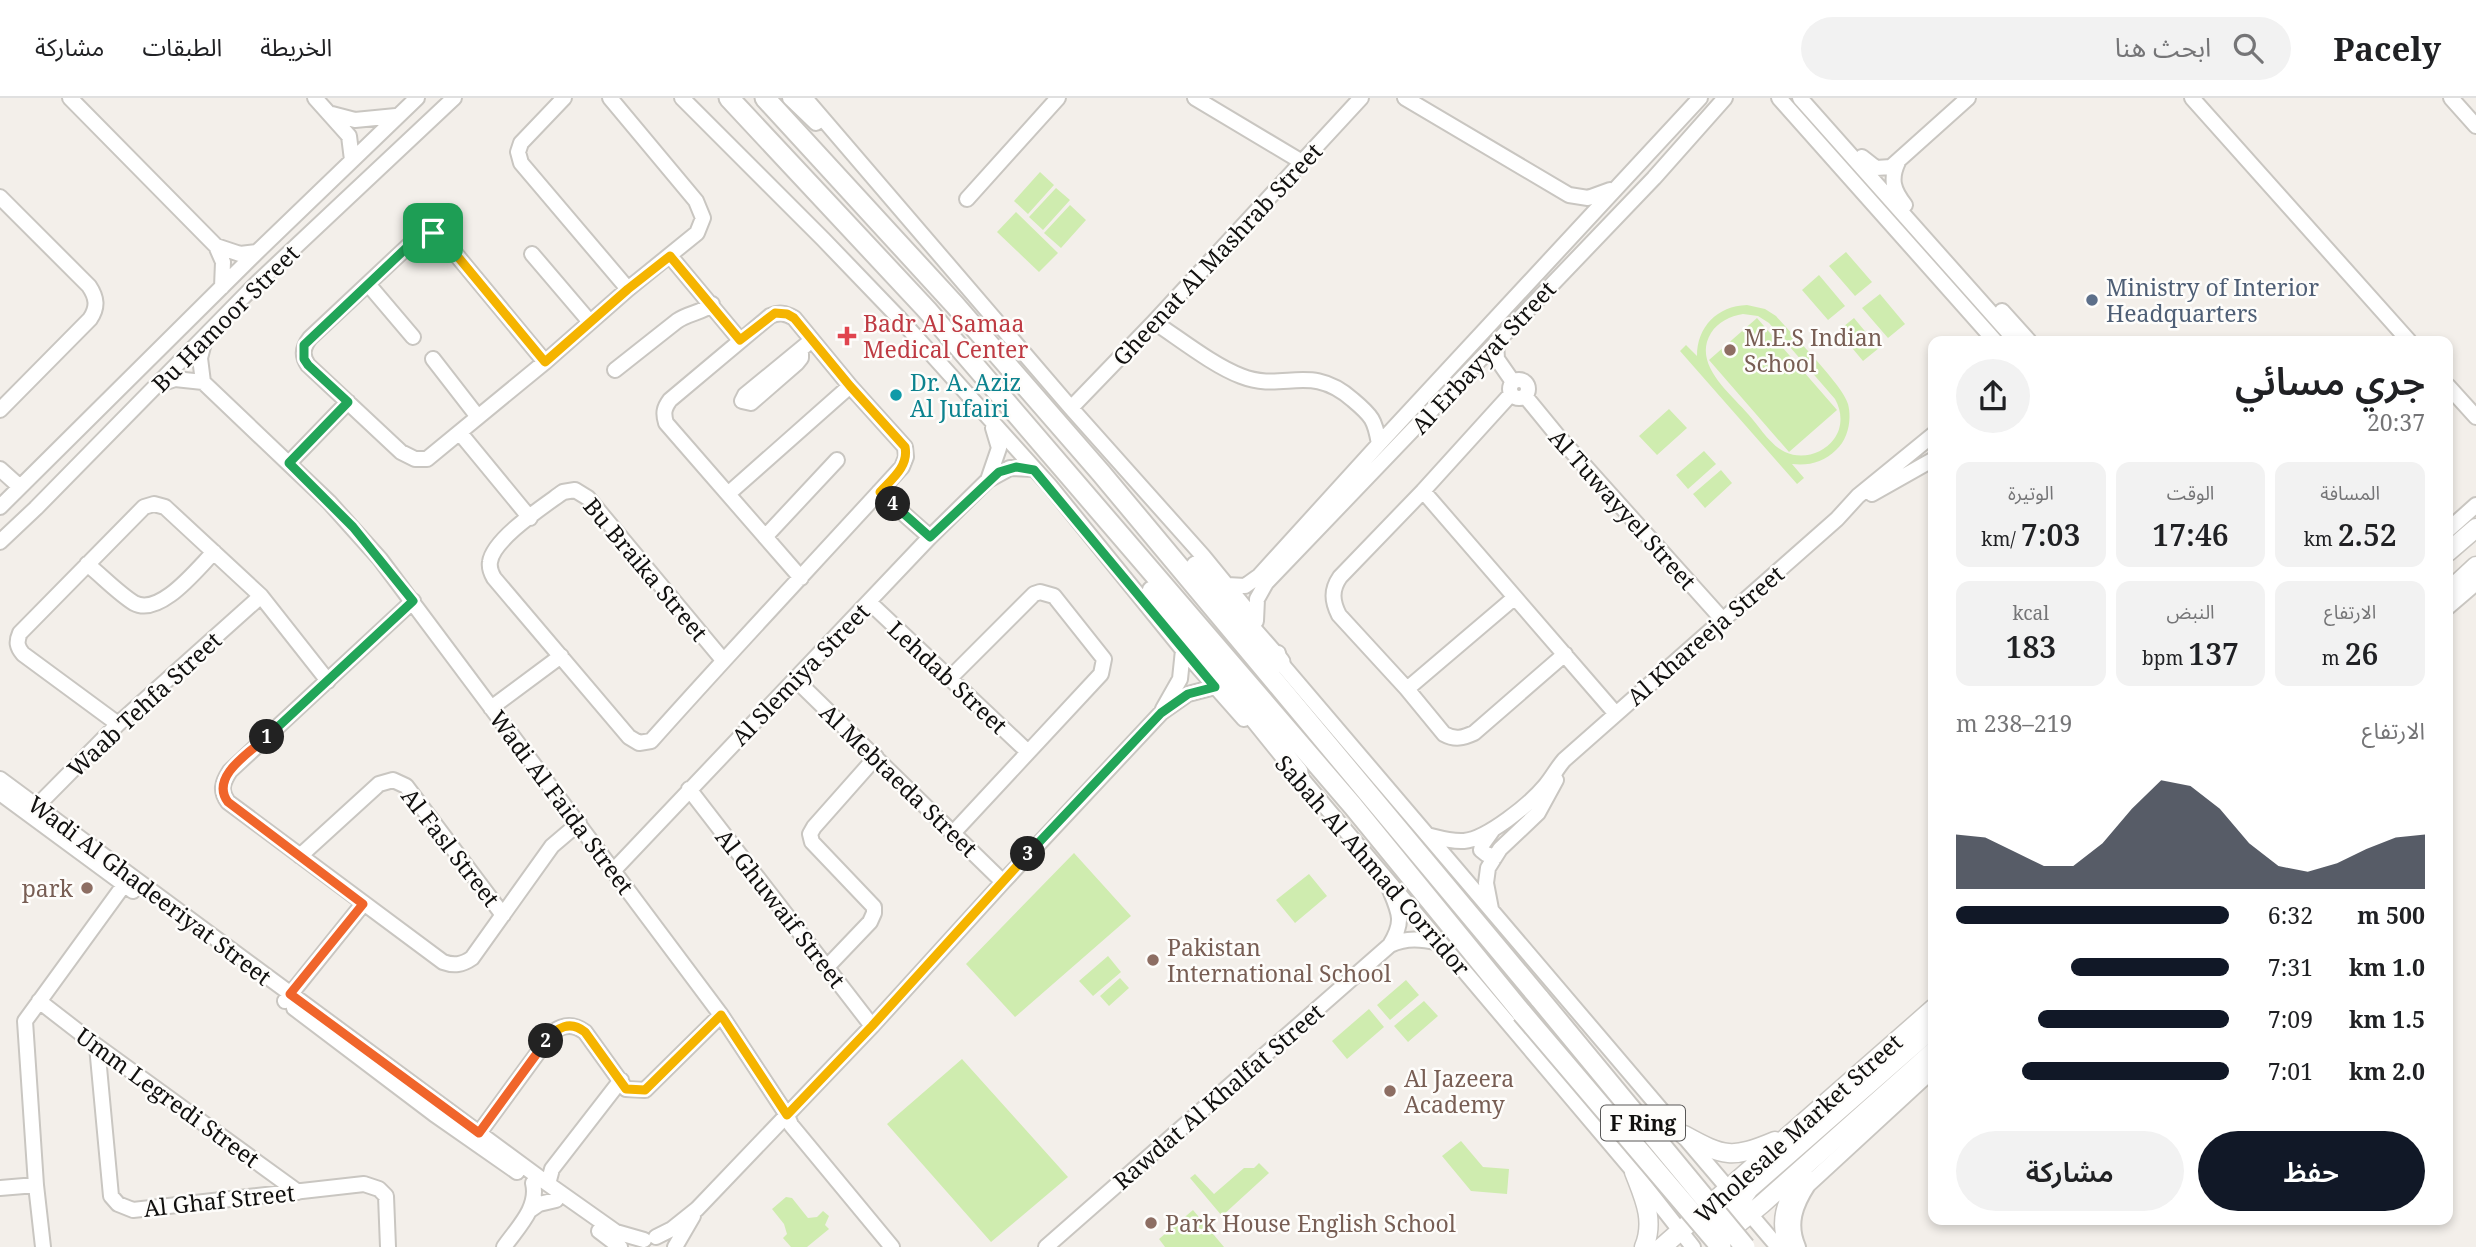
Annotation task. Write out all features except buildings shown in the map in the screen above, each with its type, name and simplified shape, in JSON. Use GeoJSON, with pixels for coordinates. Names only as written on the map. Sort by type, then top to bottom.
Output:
{"type":"FeatureCollection","features":[{"type":"Feature","properties":{"kind":"highway","name":"Sabah Al Ahmad Corridor"},"geometry":{"type":"LineString","coordinates":[[729,98],[914,296],[1068,474],[1344,795],[1522,1013],[1718,1245]]}},
{"type":"Feature","properties":{"kind":"highway","name":"Sabah Al Ahmad Corridor"},"geometry":{"type":"LineString","coordinates":[[765,98],[955,305],[1046,409],[1745,1247]]}},
{"type":"Feature","properties":{"kind":"highway"},"geometry":{"type":"LineString","coordinates":[[1046,409],[1074,430],[1280,662]]}},
{"type":"Feature","properties":{"kind":"highway"},"geometry":{"type":"LineString","coordinates":[[1068,474],[1083,502],[1126,559],[1298,772]]}},
{"type":"Feature","properties":{"kind":"main road"},"geometry":{"type":"LineString","coordinates":[[2453,549],[2476,528]]}},
{"type":"Feature","properties":{"kind":"main road"},"geometry":{"type":"LineString","coordinates":[[2453,587],[2476,566]]}},
{"type":"Feature","properties":{"kind":"main road","name":"Wholesale Market Street"},"geometry":{"type":"LineString","coordinates":[[1740,1201],[1785,1137],[1928,1013]]}},
{"type":"Feature","properties":{"kind":"main road"},"geometry":{"type":"LineString","coordinates":[[1718,1245],[1729,1217],[1749,1189],[1928,1032]]}},
{"type":"Feature","properties":{"kind":"main road","name":"Wholesale Market Street"},"geometry":{"type":"LineString","coordinates":[[1662,1247],[1681,1231],[1740,1201],[1841,1135],[1928,1056]]}},
{"type":"Feature","properties":{"kind":"main road"},"geometry":{"type":"LineString","coordinates":[[1684,1135],[1711,1150],[1730,1154],[1746,1152],[1785,1137]]}},
{"type":"Feature","properties":{"kind":"main road"},"geometry":{"type":"LineString","coordinates":[[1789,1247],[1784,1227],[1788,1200],[1841,1135]]}},
{"type":"Feature","properties":{"kind":"main road"},"geometry":{"type":"LineString","coordinates":[[1634,1172],[1648,1209],[1648,1236],[1644,1247]]}},
{"type":"Feature","properties":{"kind":"street"},"geometry":{"type":"LineString","coordinates":[[70,98],[216,246],[224,270],[222,287]]}},
{"type":"Feature","properties":{"kind":"street"},"geometry":{"type":"LineString","coordinates":[[315,98],[349,136],[352,160]]}},
{"type":"Feature","properties":{"kind":"street","name":"Bu Hamoor Street"},"geometry":{"type":"LineString","coordinates":[[0,507],[417,98]]}},
{"type":"Feature","properties":{"kind":"street","name":"Bu Hamoor Street"},"geometry":{"type":"LineString","coordinates":[[0,542],[258,282],[454,98]]}},
{"type":"Feature","properties":{"kind":"street"},"geometry":{"type":"LineString","coordinates":[[564,98],[521,143],[521,163],[628,289]]}},
{"type":"Feature","properties":{"kind":"street"},"geometry":{"type":"LineString","coordinates":[[545,362],[438,235],[427,232],[421,234],[304,345],[304,359],[308,365],[401,452],[415,459],[428,459],[545,362],[628,289],[697,233],[701,226],[703,218],[700,208],[610,98]]}},
{"type":"Feature","properties":{"kind":"street"},"geometry":{"type":"LineString","coordinates":[[790,98],[813,121],[835,135]]}},
{"type":"Feature","properties":{"kind":"street"},"geometry":{"type":"LineString","coordinates":[[967,200],[1059,98]]}},
{"type":"Feature","properties":{"kind":"street"},"geometry":{"type":"LineString","coordinates":[[1195,98],[1302,162]]}},
{"type":"Feature","properties":{"kind":"street","name":"Gheenat Al Mashrab Street"},"geometry":{"type":"LineString","coordinates":[[1071,408],[1361,98]]}},
{"type":"Feature","properties":{"kind":"street"},"geometry":{"type":"LineString","coordinates":[[1405,98],[1569,195],[1588,198],[1618,187]]}},
{"type":"Feature","properties":{"kind":"street","name":"Al Erbayyat Street"},"geometry":{"type":"LineString","coordinates":[[1227,585],[1245,586],[1259,576],[1700,98]]}},
{"type":"Feature","properties":{"kind":"street","name":"Al Erbayyat Street"},"geometry":{"type":"LineString","coordinates":[[1256,621],[1257,599],[1266,583],[1654,177],[1725,98]]}},
{"type":"Feature","properties":{"kind":"street"},"geometry":{"type":"LineString","coordinates":[[1714,110],[1735,98]]}},
{"type":"Feature","properties":{"kind":"street"},"geometry":{"type":"LineString","coordinates":[[1779,98],[1863,203],[1989,336]]}},
{"type":"Feature","properties":{"kind":"street"},"geometry":{"type":"LineString","coordinates":[[1800,98],[2012,336]]}},
{"type":"Feature","properties":{"kind":"street"},"geometry":{"type":"LineString","coordinates":[[1815,98],[1818,118]]}},
{"type":"Feature","properties":{"kind":"street"},"geometry":{"type":"LineString","coordinates":[[1840,144],[1851,147],[1876,168],[1888,168],[1968,98]]}},
{"type":"Feature","properties":{"kind":"street"},"geometry":{"type":"LineString","coordinates":[[2192,98],[2405,336]]}},
{"type":"Feature","properties":{"kind":"street"},"geometry":{"type":"LineString","coordinates":[[2451,98],[2476,126]]}},
{"type":"Feature","properties":{"kind":"street","name":"Sabah Al Ahmad Corridor"},"geometry":{"type":"LineString","coordinates":[[684,99],[871,288],[1034,470],[1215,687],[1274,751],[1298,772],[1634,1172],[1693,1247]]}},
{"type":"Feature","properties":{"kind":"street"},"geometry":{"type":"LineString","coordinates":[[808,100],[835,135],[1227,585],[1276,649],[1280,662],[1778,1247]]}},
{"type":"Feature","properties":{"kind":"street"},"geometry":{"type":"LineString","coordinates":[[329,113],[355,120],[396,116]]}},
{"type":"Feature","properties":{"kind":"street"},"geometry":{"type":"LineString","coordinates":[[1898,162],[1893,185],[1912,215],[1915,227]]}},
{"type":"Feature","properties":{"kind":"street"},"geometry":{"type":"LineString","coordinates":[[1569,195],[1578,209],[1578,228]]}},
{"type":"Feature","properties":{"kind":"street"},"geometry":{"type":"LineString","coordinates":[[0,197],[89,286],[96,303],[90,319],[0,410]]}},
{"type":"Feature","properties":{"kind":"street"},"geometry":{"type":"LineString","coordinates":[[216,246],[240,254],[257,252]]}},
{"type":"Feature","properties":{"kind":"street"},"geometry":{"type":"LineString","coordinates":[[532,254],[590,322]]}},
{"type":"Feature","properties":{"kind":"street"},"geometry":{"type":"LineString","coordinates":[[1939,254],[1962,266],[2025,336]]}},
{"type":"Feature","properties":{"kind":"street"},"geometry":{"type":"LineString","coordinates":[[670,256],[740,340]]}},
{"type":"Feature","properties":{"kind":"street"},"geometry":{"type":"LineString","coordinates":[[368,284],[413,337]]}},
{"type":"Feature","properties":{"kind":"street"},"geometry":{"type":"LineString","coordinates":[[615,370],[677,321],[712,304]]}},
{"type":"Feature","properties":{"kind":"street","name":"Bu Braika Street"},"geometry":{"type":"LineString","coordinates":[[723,660],[589,498],[575,490],[569,489],[530,517],[497,545],[492,554],[490,570],[561,656],[633,741],[650,741],[723,660],[801,578],[902,467],[905,447],[794,318],[781,313],[769,316],[740,340],[670,400],[664,410],[666,423],[801,578]]}},
{"type":"Feature","properties":{"kind":"street"},"geometry":{"type":"LineString","coordinates":[[1154,322],[1241,376],[1258,381],[1309,379],[1326,382],[1342,390],[1374,419],[1378,444]]}},
{"type":"Feature","properties":{"kind":"street"},"geometry":{"type":"LineString","coordinates":[[157,385],[175,379],[203,382],[200,358],[206,335]]}},
{"type":"Feature","properties":{"kind":"street"},"geometry":{"type":"LineString","coordinates":[[772,378],[791,356],[812,340]]}},
{"type":"Feature","properties":{"kind":"street","name":"Al Tuwayyel Street"},"geometry":{"type":"LineString","coordinates":[[1496,342],[1497,359],[1516,391],[1723,620]]}},
{"type":"Feature","properties":{"kind":"street"},"geometry":{"type":"LineString","coordinates":[[433,359],[478,417]]}},
{"type":"Feature","properties":{"kind":"street","name":"Wadi Al Faida Street"},"geometry":{"type":"LineString","coordinates":[[203,382],[353,527],[413,601],[721,1015],[787,1115],[790,1125],[892,1247]]}},
{"type":"Feature","properties":{"kind":"street"},"geometry":{"type":"LineString","coordinates":[[728,494],[850,386]]}},
{"type":"Feature","properties":{"kind":"street"},"geometry":{"type":"LineString","coordinates":[[1516,391],[1340,577],[1334,586],[1334,606],[1444,734],[1457,738],[1474,733],[1565,654]]}},
{"type":"Feature","properties":{"kind":"street"},"geometry":{"type":"LineString","coordinates":[[2453,392],[2476,417]]}},
{"type":"Feature","properties":{"kind":"street"},"geometry":{"type":"LineString","coordinates":[[289,463],[348,402]]}},
{"type":"Feature","properties":{"kind":"street","name":"Al Slemiya Street"},"geometry":{"type":"LineString","coordinates":[[988,480],[999,448],[989,419]]}},
{"type":"Feature","properties":{"kind":"street"},"geometry":{"type":"LineString","coordinates":[[1374,419],[1402,419]]}},
{"type":"Feature","properties":{"kind":"street"},"geometry":{"type":"LineString","coordinates":[[460,433],[530,517]]}},
{"type":"Feature","properties":{"kind":"street","name":"Al Khareeja Street"},"geometry":{"type":"LineString","coordinates":[[1837,519],[1858,496],[1928,439]]}},
{"type":"Feature","properties":{"kind":"street"},"geometry":{"type":"LineString","coordinates":[[765,537],[837,460]]}},
{"type":"Feature","properties":{"kind":"street","name":"Al Khareeja Street"},"geometry":{"type":"LineString","coordinates":[[1427,835],[1464,841],[1495,827],[1535,796],[1564,760],[1837,519],[1879,489],[1928,462]]}},
{"type":"Feature","properties":{"kind":"street","name":"Al Slemiya Street"},"geometry":{"type":"LineString","coordinates":[[613,871],[930,537],[988,480],[1010,468],[1034,470]]}},
{"type":"Feature","properties":{"kind":"street"},"geometry":{"type":"LineString","coordinates":[[0,469],[20,487]]}},
{"type":"Feature","properties":{"kind":"street"},"geometry":{"type":"LineString","coordinates":[[1423,491],[1616,714]]}},
{"type":"Feature","properties":{"kind":"street"},"geometry":{"type":"LineString","coordinates":[[880,492],[930,537]]}},
{"type":"Feature","properties":{"kind":"street"},"geometry":{"type":"LineString","coordinates":[[118,724],[23,654],[17,644],[20,633],[87,564],[144,507],[153,504],[165,508],[261,596],[328,681]]}},
{"type":"Feature","properties":{"kind":"street"},"geometry":{"type":"LineString","coordinates":[[2453,526],[2476,505]]}},
{"type":"Feature","properties":{"kind":"street"},"geometry":{"type":"LineString","coordinates":[[87,564],[134,602],[148,606],[163,602],[214,552]]}},
{"type":"Feature","properties":{"kind":"street"},"geometry":{"type":"LineString","coordinates":[[2453,603],[2476,583]]}},
{"type":"Feature","properties":{"kind":"street"},"geometry":{"type":"LineString","coordinates":[[950,678],[1034,594],[1041,592],[1054,596],[1104,659],[1101,674],[954,832]]}},
{"type":"Feature","properties":{"kind":"street","name":"Waab Tehfa Street"},"geometry":{"type":"LineString","coordinates":[[33,810],[118,724],[261,596]]}},
{"type":"Feature","properties":{"kind":"street"},"geometry":{"type":"LineString","coordinates":[[1407,689],[1514,597]]}},
{"type":"Feature","properties":{"kind":"street"},"geometry":{"type":"LineString","coordinates":[[413,601],[230,771],[222,787],[228,802],[363,904],[443,962],[450,964],[466,962],[472,958],[552,846],[579,823]]}},
{"type":"Feature","properties":{"kind":"street","name":"Lehdab Street"},"geometry":{"type":"LineString","coordinates":[[869,602],[1028,752]]}},
{"type":"Feature","properties":{"kind":"street"},"geometry":{"type":"LineString","coordinates":[[1161,713],[1180,679],[1183,650]]}},
{"type":"Feature","properties":{"kind":"street"},"geometry":{"type":"LineString","coordinates":[[491,708],[561,656]]}},
{"type":"Feature","properties":{"kind":"street","name":"Al Mebtaeda Street"},"geometry":{"type":"LineString","coordinates":[[795,679],[1003,881]]}},
{"type":"Feature","properties":{"kind":"street"},"geometry":{"type":"LineString","coordinates":[[645,1241],[672,1229],[697,1209],[872,1026],[1003,881],[1161,713],[1188,694],[1215,687]]}},
{"type":"Feature","properties":{"kind":"street","name":"Al Khareeja Street"},"geometry":{"type":"LineString","coordinates":[[1495,857],[1538,813],[1574,752]]}},
{"type":"Feature","properties":{"kind":"street"},"geometry":{"type":"LineString","coordinates":[[827,967],[870,922],[874,907],[812,842],[810,834],[876,757]]}},
{"type":"Feature","properties":{"kind":"street","name":"Wadi Al Ghadeeriyat Street"},"geometry":{"type":"LineString","coordinates":[[0,779],[33,810],[127,881],[476,1137],[620,1247]]}},
{"type":"Feature","properties":{"kind":"street","name":"Al Fasl Street"},"geometry":{"type":"LineString","coordinates":[[300,856],[379,784],[393,780],[406,786],[503,915]]}},
{"type":"Feature","properties":{"kind":"street","name":"Al Ghuwaif Street"},"geometry":{"type":"LineString","coordinates":[[689,789],[872,1026]]}},
{"type":"Feature","properties":{"kind":"street","name":"Wadi Al Ghadeeriyat Street"},"geometry":{"type":"LineString","coordinates":[[0,793],[33,810]]}},
{"type":"Feature","properties":{"kind":"street"},"geometry":{"type":"LineString","coordinates":[[1491,911],[1486,871],[1495,857],[1486,855],[1481,850],[1495,827]]}},
{"type":"Feature","properties":{"kind":"street"},"geometry":{"type":"LineString","coordinates":[[1386,879],[1400,914],[1400,926],[1390,945]]}},
{"type":"Feature","properties":{"kind":"street"},"geometry":{"type":"LineString","coordinates":[[43,1247],[36,1185],[26,1021],[127,881]]}},
{"type":"Feature","properties":{"kind":"street"},"geometry":{"type":"LineString","coordinates":[[287,998],[363,904]]}},
{"type":"Feature","properties":{"kind":"street"},"geometry":{"type":"LineString","coordinates":[[1390,945],[1401,940],[1415,939],[1439,943]]}},
{"type":"Feature","properties":{"kind":"street","name":"Rawdat Al Khalfat Street"},"geometry":{"type":"LineString","coordinates":[[1046,1247],[1390,945]]}},
{"type":"Feature","properties":{"kind":"street","name":"Umm Legredi Street"},"geometry":{"type":"LineString","coordinates":[[38,1001],[298,1192]]}},
{"type":"Feature","properties":{"kind":"street"},"geometry":{"type":"LineString","coordinates":[[476,1137],[553,1032],[559,1028],[573,1026],[585,1032],[626,1089],[645,1090],[721,1015]]}},
{"type":"Feature","properties":{"kind":"street","name":"Al Ghaf Street"},"geometry":{"type":"LineString","coordinates":[[96,1046],[111,1196],[118,1204],[132,1210],[364,1184],[379,1189],[386,1196],[388,1247]]}},
{"type":"Feature","properties":{"kind":"street","name":"Wholesale Market Street"},"geometry":{"type":"LineString","coordinates":[[1798,1247],[1793,1215],[1808,1185],[1928,1075]]}},
{"type":"Feature","properties":{"kind":"street"},"geometry":{"type":"LineString","coordinates":[[548,1184],[552,1169],[621,1080]]}},
{"type":"Feature","properties":{"kind":"street","name":"Wadi Al Ghadeeriyat Street"},"geometry":{"type":"LineString","coordinates":[[476,1137],[616,1232],[645,1241],[664,1239],[674,1247]]}},
{"type":"Feature","properties":{"kind":"street"},"geometry":{"type":"LineString","coordinates":[[504,1247],[529,1211],[534,1194],[533,1183]]}},
{"type":"Feature","properties":{"kind":"street"},"geometry":{"type":"LineString","coordinates":[[0,1188],[36,1185]]}},
{"type":"Feature","properties":{"kind":"street"},"geometry":{"type":"LineString","coordinates":[[529,1211],[544,1202],[556,1200]]}},
{"type":"Feature","properties":{"kind":"street"},"geometry":{"type":"LineString","coordinates":[[674,1247],[697,1209]]}},
{"type":"Feature","properties":{"kind":"green space"},"geometry":{"type":"Polygon","coordinates":[[[1040,172],[1054,185],[1028,214],[1014,201],[1040,172]]]}},
{"type":"Feature","properties":{"kind":"green space"},"geometry":{"type":"Polygon","coordinates":[[[1056,188],[1070,200],[1043,230],[1029,217],[1056,188]]]}},
{"type":"Feature","properties":{"kind":"green space"},"geometry":{"type":"Polygon","coordinates":[[[1070,205],[1086,220],[1061,248],[1044,233],[1070,205]]]}},
{"type":"Feature","properties":{"kind":"green space"},"geometry":{"type":"Polygon","coordinates":[[[1016,212],[1058,253],[1039,272],[997,232],[1016,212]]]}},
{"type":"Feature","properties":{"kind":"green space"},"geometry":{"type":"Polygon","coordinates":[[[1846,252],[1872,282],[1855,296],[1829,266],[1846,252]]]}},
{"type":"Feature","properties":{"kind":"green space"},"geometry":{"type":"Polygon","coordinates":[[[1819,275],[1845,306],[1828,320],[1802,290],[1819,275]]]}},
{"type":"Feature","properties":{"kind":"green space"},"geometry":{"type":"Polygon","coordinates":[[[1880,294],[1905,324],[1888,338],[1862,308],[1880,294]]]}},
{"type":"Feature","properties":{"kind":"green space"},"geometry":{"type":"Polygon","coordinates":[[[1747,305],[1765,309],[1776,316],[1827,372],[1848,404],[1849,423],[1843,440],[1836,450],[1821,460],[1810,464],[1792,464],[1804,478],[1797,484],[1680,351],[1686,345],[1697,356],[1705,327],[1718,314],[1736,306],[1747,305]],[[1738,315],[1717,326],[1706,345],[1710,367],[1723,387],[1780,449],[1798,455],[1818,452],[1834,439],[1839,429],[1840,414],[1835,399],[1769,323],[1758,316],[1738,315]]]}},
{"type":"Feature","properties":{"kind":"green space"},"geometry":{"type":"Polygon","coordinates":[[[1757,318],[1837,410],[1789,452],[1709,360],[1757,318]]]}},
{"type":"Feature","properties":{"kind":"green space"},"geometry":{"type":"Polygon","coordinates":[[[1854,318],[1879,348],[1863,361],[1838,331],[1854,318]]]}},
{"type":"Feature","properties":{"kind":"green space"},"geometry":{"type":"Polygon","coordinates":[[[1669,409],[1687,428],[1657,455],[1639,436],[1669,409]]]}},
{"type":"Feature","properties":{"kind":"green space"},"geometry":{"type":"Polygon","coordinates":[[[1704,451],[1716,464],[1688,489],[1676,475],[1704,451]]]}},
{"type":"Feature","properties":{"kind":"green space"},"geometry":{"type":"Polygon","coordinates":[[[1721,470],[1732,483],[1705,508],[1693,494],[1721,470]]]}},
{"type":"Feature","properties":{"kind":"green space"},"geometry":{"type":"Polygon","coordinates":[[[1074,853],[1131,916],[1015,1017],[966,964],[1074,853]]]}},
{"type":"Feature","properties":{"kind":"green space"},"geometry":{"type":"Polygon","coordinates":[[[1309,874],[1327,896],[1295,923],[1276,900],[1309,874]]]}},
{"type":"Feature","properties":{"kind":"green space"},"geometry":{"type":"Polygon","coordinates":[[[1108,956],[1121,972],[1093,996],[1079,981],[1108,956]]]}},
{"type":"Feature","properties":{"kind":"green space"},"geometry":{"type":"Polygon","coordinates":[[[1120,978],[1129,988],[1109,1006],[1100,996],[1120,978]]]}},
{"type":"Feature","properties":{"kind":"green space"},"geometry":{"type":"Polygon","coordinates":[[[1406,980],[1419,995],[1390,1020],[1377,1005],[1406,980]]]}},
{"type":"Feature","properties":{"kind":"green space"},"geometry":{"type":"Polygon","coordinates":[[[1424,1001],[1438,1016],[1408,1042],[1394,1026],[1424,1001]]]}},
{"type":"Feature","properties":{"kind":"green space"},"geometry":{"type":"Polygon","coordinates":[[[1369,1009],[1384,1027],[1347,1059],[1332,1041],[1369,1009]]]}},
{"type":"Feature","properties":{"kind":"green space"},"geometry":{"type":"Polygon","coordinates":[[[962,1059],[1068,1177],[991,1242],[887,1124],[962,1059]]]}},
{"type":"Feature","properties":{"kind":"green space"},"geometry":{"type":"Polygon","coordinates":[[[1461,1141],[1483,1167],[1509,1169],[1507,1194],[1471,1191],[1442,1156],[1461,1141]]]}},
{"type":"Feature","properties":{"kind":"green space"},"geometry":{"type":"Polygon","coordinates":[[[1259,1163],[1269,1173],[1222,1216],[1190,1178],[1195,1174],[1214,1194],[1244,1168],[1254,1168],[1259,1163]]]}},
{"type":"Feature","properties":{"kind":"green space"},"geometry":{"type":"Polygon","coordinates":[[[786,1197],[792,1198],[808,1218],[817,1217],[823,1211],[829,1216],[825,1225],[829,1229],[807,1247],[791,1247],[783,1238],[787,1234],[784,1224],[772,1209],[786,1197]]]}},
{"type":"Feature","properties":{"kind":"green space"},"geometry":{"type":"Polygon","coordinates":[[[1193,1210],[1224,1247],[1165,1247],[1159,1239],[1193,1210]]]}},
{"type":"Feature","properties":{"kind":"place","name":"Ministry of Interior Headquarters"},"geometry":{"type":"Point","coordinates":[2092,300]}},
{"type":"Feature","properties":{"kind":"place","name":"Badr Al Samaa Medical Center"},"geometry":{"type":"Point","coordinates":[847,336]}},
{"type":"Feature","properties":{"kind":"place","name":"M.E.S Indian School"},"geometry":{"type":"Point","coordinates":[1730,350]}},
{"type":"Feature","properties":{"kind":"place","name":"Dr. A. Aziz Al Jufairi"},"geometry":{"type":"Point","coordinates":[896,395]}},
{"type":"Feature","properties":{"kind":"place","name":"park"},"geometry":{"type":"Point","coordinates":[87,888]}},
{"type":"Feature","properties":{"kind":"place","name":"Pakistan International School"},"geometry":{"type":"Point","coordinates":[1153,960]}},
{"type":"Feature","properties":{"kind":"place","name":"Al Jazeera Academy"},"geometry":{"type":"Point","coordinates":[1390,1091]}},
{"type":"Feature","properties":{"kind":"place","name":"Park House English School"},"geometry":{"type":"Point","coordinates":[1151,1223]}},
{"type":"Feature","properties":{"kind":"route"},"geometry":{"type":"LineString","coordinates":[[433,233],[444,240],[545,362],[670,256],[740,340],[775,313],[794,318],[905,447],[906,457],[902,467],[880,492],[930,537],[999,472],[1016,467],[1034,470],[1215,687],[1188,694],[1161,713],[787,1115],[721,1015],[654,1083],[645,1090],[636,1091],[626,1089],[585,1032],[573,1026],[559,1028],[553,1032],[479,1133],[290,994],[363,904],[228,802],[223,795],[224,780],[230,771],[413,601],[353,527],[289,463],[348,402],[308,365],[304,359],[304,345],[421,234],[433,233]]}}]}
